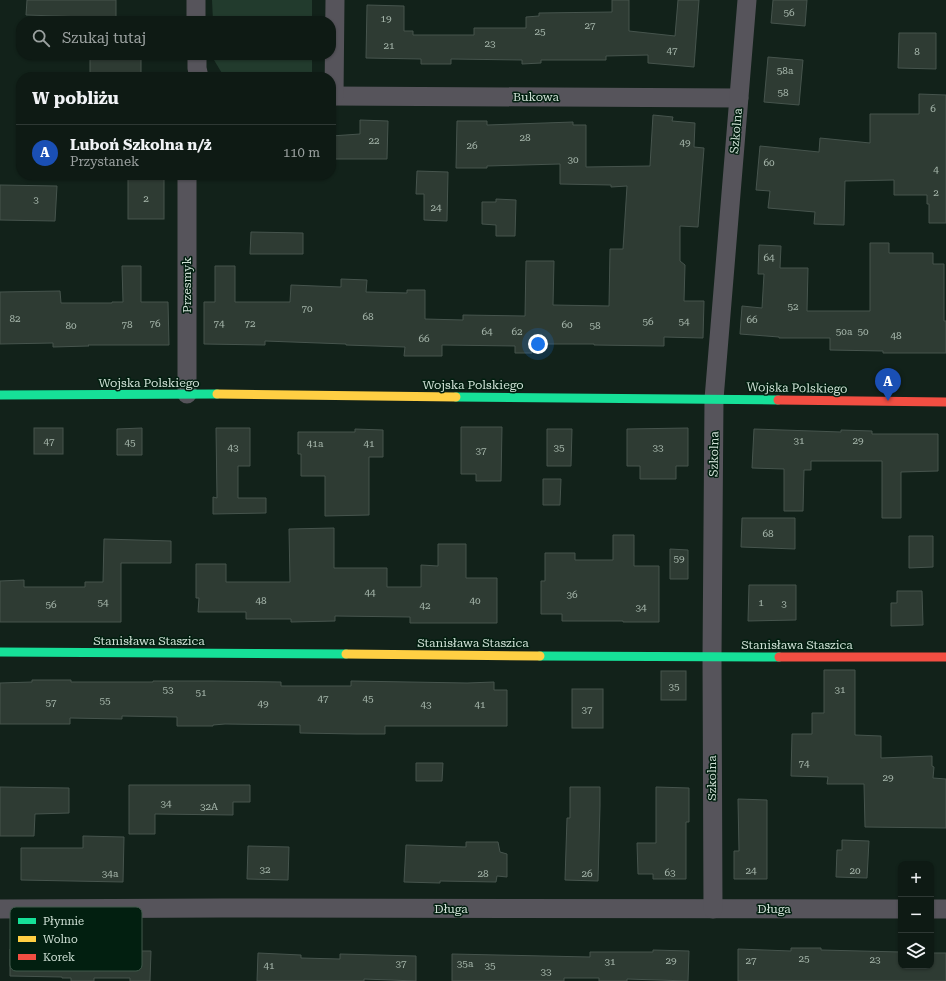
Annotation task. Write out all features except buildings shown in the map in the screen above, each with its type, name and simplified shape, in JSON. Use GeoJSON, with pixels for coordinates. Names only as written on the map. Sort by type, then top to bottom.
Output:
{"type":"FeatureCollection","features":[{"type":"Feature","properties":{"kind":"street"},"geometry":{"type":"LineString","coordinates":[[196,0],[196,16]]}},
{"type":"Feature","properties":{"kind":"street","name":"Bukowa"},"geometry":{"type":"LineString","coordinates":[[334,16],[335,0]]}},
{"type":"Feature","properties":{"kind":"street","name":"Szkolna"},"geometry":{"type":"LineString","coordinates":[[713,909],[712,657],[714,399],[747,0]]}},
{"type":"Feature","properties":{"kind":"street"},"geometry":{"type":"LineString","coordinates":[[197,60],[198,72]]}},
{"type":"Feature","properties":{"kind":"street","name":"Bukowa"},"geometry":{"type":"LineString","coordinates":[[333,60],[333,72]]}},
{"type":"Feature","properties":{"kind":"street","name":"Bukowa"},"geometry":{"type":"LineString","coordinates":[[336,96],[739,98]]}},
{"type":"Feature","properties":{"kind":"street","name":"Przesmyk"},"geometry":{"type":"LineString","coordinates":[[187,180],[187,394]]}},
{"type":"Feature","properties":{"kind":"street","name":"Wojska Polskiego"},"geometry":{"type":"LineString","coordinates":[[0,395],[187,394],[946,402]]}},
{"type":"Feature","properties":{"kind":"street","name":"Stanisława Staszica"},"geometry":{"type":"LineString","coordinates":[[0,652],[712,657],[946,657]]}},
{"type":"Feature","properties":{"kind":"street","name":"Długa"},"geometry":{"type":"LineString","coordinates":[[142,908],[898,909]]}},
{"type":"Feature","properties":{"kind":"street"},"geometry":{"type":"LineString","coordinates":[[934,909],[946,909]]}},
{"type":"Feature","properties":{"kind":"green space"},"geometry":{"type":"Polygon","coordinates":[[[212,0],[312,0],[312,16],[213,16],[212,0]]]}},
{"type":"Feature","properties":{"kind":"green space"},"geometry":{"type":"Polygon","coordinates":[[[214,60],[312,60],[312,72],[221,72],[214,60]]]}},
{"type":"Feature","properties":{"kind":"traffic: fast"},"geometry":{"type":"LineString","coordinates":[[0,395],[217,394]]}},
{"type":"Feature","properties":{"kind":"traffic: fast"},"geometry":{"type":"LineString","coordinates":[[456,397],[778,400]]}},
{"type":"Feature","properties":{"kind":"traffic: fast"},"geometry":{"type":"LineString","coordinates":[[0,652],[346,654]]}},
{"type":"Feature","properties":{"kind":"traffic: fast"},"geometry":{"type":"LineString","coordinates":[[540,656],[779,657]]}},
{"type":"Feature","properties":{"kind":"traffic: slow"},"geometry":{"type":"LineString","coordinates":[[217,394],[456,397]]}},
{"type":"Feature","properties":{"kind":"traffic: slow"},"geometry":{"type":"LineString","coordinates":[[346,654],[540,656]]}},
{"type":"Feature","properties":{"kind":"traffic: jam"},"geometry":{"type":"LineString","coordinates":[[778,400],[946,402]]}},
{"type":"Feature","properties":{"kind":"traffic: jam"},"geometry":{"type":"LineString","coordinates":[[779,657],[946,657]]}},
{"type":"Feature","properties":{"kind":"place","name":"Luboń Szkolna n/ż"},"geometry":{"type":"Point","coordinates":[888,401]}}]}
